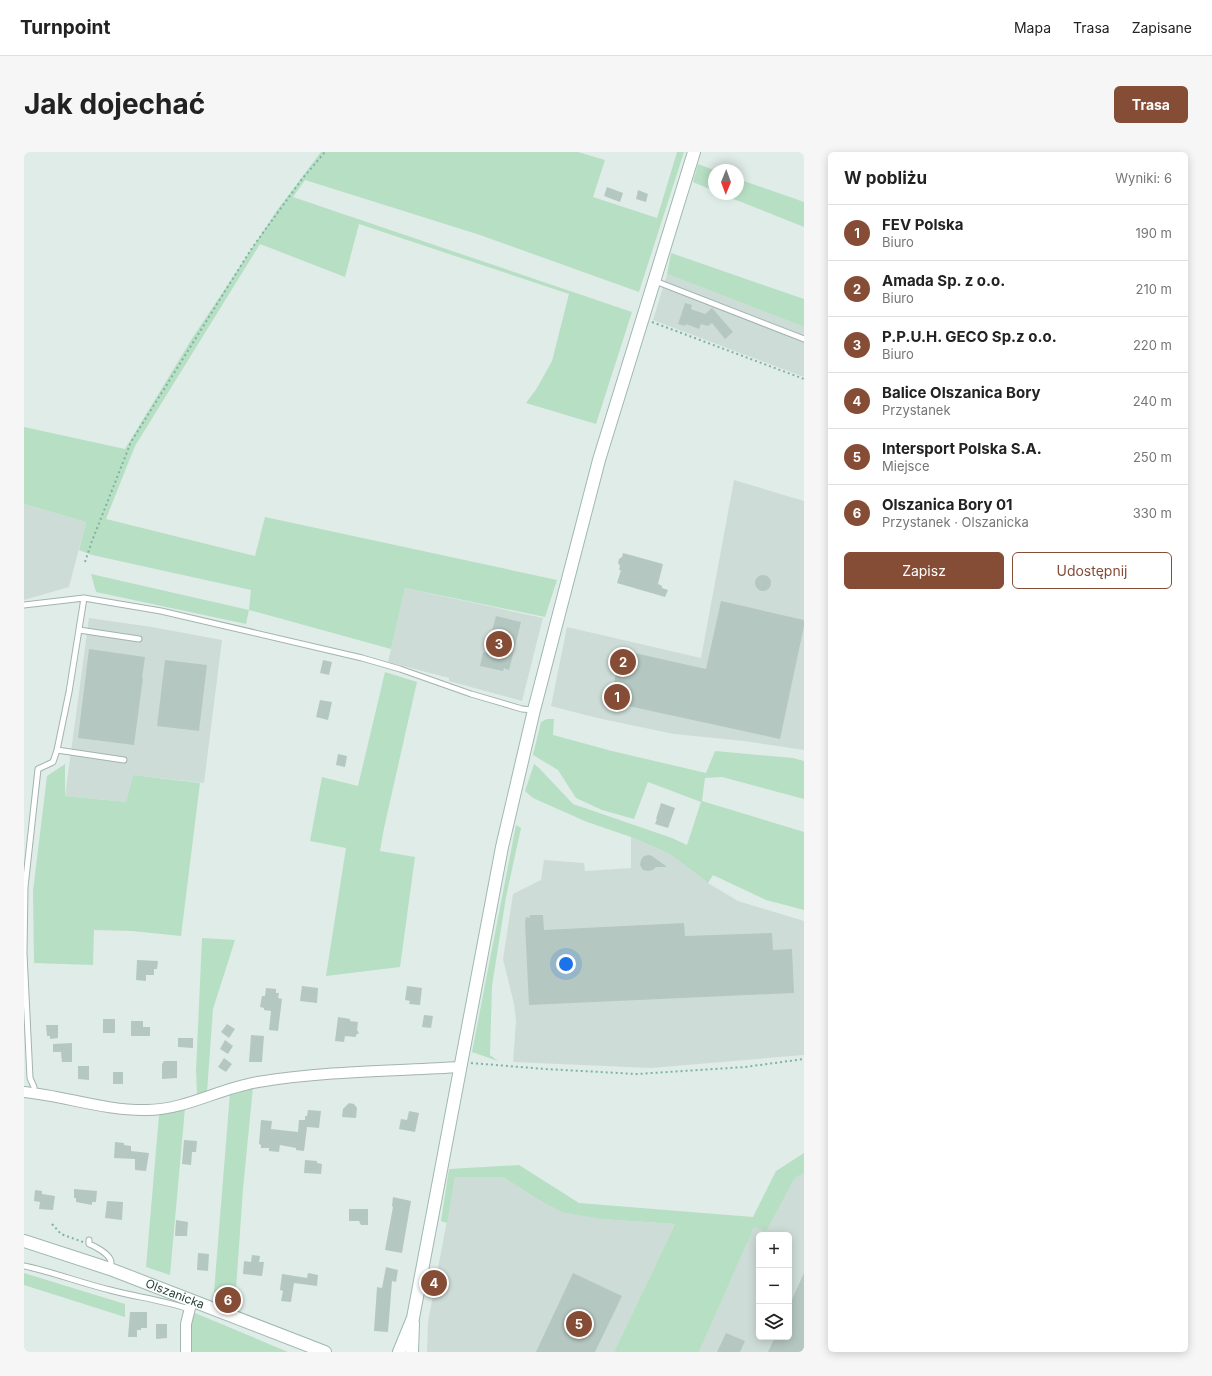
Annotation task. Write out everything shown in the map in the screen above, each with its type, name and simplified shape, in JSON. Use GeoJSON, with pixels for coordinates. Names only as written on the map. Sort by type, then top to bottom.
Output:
{"type":"FeatureCollection","features":[{"type":"Feature","properties":{"kind":"main road"},"geometry":{"type":"LineString","coordinates":[[399,1352],[413,1318],[502,847],[534,710],[599,460],[694,152]]}},
{"type":"Feature","properties":{"kind":"main road","name":"Olszanicka"},"geometry":{"type":"LineString","coordinates":[[24,1241],[110,1268],[190,1305],[325,1352]]}},
{"type":"Feature","properties":{"kind":"main road"},"geometry":{"type":"LineString","coordinates":[[412,1352],[414,1339],[413,1318]]}},
{"type":"Feature","properties":{"kind":"street"},"geometry":{"type":"LineString","coordinates":[[29,1092],[117,1109],[165,1109],[256,1082],[284,1078],[322,1074],[460,1067]]}},
{"type":"Feature","properties":{"kind":"street"},"geometry":{"type":"LineString","coordinates":[[186,1352],[186,1324],[190,1305]]}},
{"type":"Feature","properties":{"kind":"lane"},"geometry":{"type":"LineString","coordinates":[[654,281],[804,339]]}},
{"type":"Feature","properties":{"kind":"lane"},"geometry":{"type":"LineString","coordinates":[[24,605],[84,598],[161,611],[340,652],[400,669],[471,694],[534,710]]}},
{"type":"Feature","properties":{"kind":"lane"},"geometry":{"type":"LineString","coordinates":[[29,1092],[34,1087],[30,1078],[24,952],[25,886],[38,769],[53,762],[57,750],[69,692],[84,598]]}},
{"type":"Feature","properties":{"kind":"lane"},"geometry":{"type":"LineString","coordinates":[[79,630],[139,639]]}},
{"type":"Feature","properties":{"kind":"lane"},"geometry":{"type":"LineString","coordinates":[[57,750],[124,760]]}},
{"type":"Feature","properties":{"kind":"lane"},"geometry":{"type":"LineString","coordinates":[[89,1242],[110,1258],[110,1268]]}},
{"type":"Feature","properties":{"kind":"lane"},"geometry":{"type":"LineString","coordinates":[[24,1266],[109,1290],[175,1304],[190,1305]]}},
{"type":"Feature","properties":{"kind":"path"},"geometry":{"type":"LineString","coordinates":[[85,562],[131,442],[252,248],[302,179],[324,152]]}},
{"type":"Feature","properties":{"kind":"path"},"geometry":{"type":"LineString","coordinates":[[643,318],[804,379]]}},
{"type":"Feature","properties":{"kind":"path"},"geometry":{"type":"LineString","coordinates":[[460,1067],[469,1063],[637,1074],[745,1067],[804,1059]]}},
{"type":"Feature","properties":{"kind":"path"},"geometry":{"type":"LineString","coordinates":[[52,1224],[61,1234],[89,1242]]}},
{"type":"Feature","properties":{"kind":"shaded area"},"geometry":{"type":"Polygon","coordinates":[[[667,274],[804,327],[804,377],[653,320],[667,274]]]}},
{"type":"Feature","properties":{"kind":"shaded area"},"geometry":{"type":"Polygon","coordinates":[[[734,480],[804,501],[804,750],[744,741],[674,734],[597,718],[551,706],[567,627],[701,658],[734,480]]]}},
{"type":"Feature","properties":{"kind":"shaded area"},"geometry":{"type":"Polygon","coordinates":[[[24,504],[86,522],[69,587],[24,600],[24,504]]]}},
{"type":"Feature","properties":{"kind":"shaded area"},"geometry":{"type":"Polygon","coordinates":[[[405,588],[543,618],[522,701],[449,681],[449,678],[388,662],[405,588]]]}},
{"type":"Feature","properties":{"kind":"shaded area"},"geometry":{"type":"Polygon","coordinates":[[[89,618],[152,627],[222,640],[204,783],[133,775],[126,802],[65,796],[89,618]]]}},
{"type":"Feature","properties":{"kind":"shaded area"},"geometry":{"type":"Polygon","coordinates":[[[631,837],[670,854],[708,883],[738,901],[804,921],[804,1055],[651,1068],[513,1062],[516,1021],[514,1004],[503,959],[513,894],[541,880],[544,860],[584,863],[585,871],[631,868],[631,837]]]}},
{"type":"Feature","properties":{"kind":"shaded area"},"geometry":{"type":"Polygon","coordinates":[[[804,1173],[804,1352],[699,1352],[754,1226],[766,1230],[795,1178],[804,1173]]]}},
{"type":"Feature","properties":{"kind":"shaded area"},"geometry":{"type":"Polygon","coordinates":[[[455,1177],[503,1177],[534,1197],[602,1219],[675,1224],[614,1352],[427,1352],[428,1322],[455,1177]]]}},
{"type":"Feature","properties":{"kind":"green space"},"geometry":{"type":"Polygon","coordinates":[[[321,152],[578,152],[605,160],[593,197],[657,218],[677,152],[684,152],[639,292],[480,235],[305,180],[293,197],[632,312],[596,424],[526,403],[537,388],[552,361],[569,294],[359,224],[345,277],[260,244],[135,446],[106,519],[255,556],[265,517],[557,580],[545,617],[405,588],[391,649],[249,610],[251,590],[92,555],[79,550],[86,522],[24,504],[24,427],[125,449],[193,337],[278,209],[321,152]]]}},
{"type":"Feature","properties":{"kind":"green space"},"geometry":{"type":"Polygon","coordinates":[[[698,164],[708,168],[708,188],[693,182],[698,164]]]}},
{"type":"Feature","properties":{"kind":"green space"},"geometry":{"type":"Polygon","coordinates":[[[744,181],[804,202],[804,227],[736,200],[744,200],[744,181]]]}},
{"type":"Feature","properties":{"kind":"green space"},"geometry":{"type":"Polygon","coordinates":[[[671,253],[804,299],[804,327],[667,274],[671,253]]]}},
{"type":"Feature","properties":{"kind":"green space"},"geometry":{"type":"Polygon","coordinates":[[[91,574],[249,610],[246,624],[96,592],[91,574]]]}},
{"type":"Feature","properties":{"kind":"green space"},"geometry":{"type":"Polygon","coordinates":[[[385,672],[417,682],[380,851],[415,857],[400,967],[326,976],[346,848],[310,841],[322,777],[358,786],[385,672]]]}},
{"type":"Feature","properties":{"kind":"green space"},"geometry":{"type":"Polygon","coordinates":[[[547,719],[554,719],[553,735],[612,751],[706,773],[715,751],[793,758],[804,761],[804,799],[722,777],[705,778],[702,801],[804,832],[804,910],[766,900],[713,875],[708,883],[670,854],[631,837],[587,822],[533,798],[525,791],[534,764],[573,804],[672,838],[687,845],[701,802],[648,782],[634,819],[602,810],[576,798],[558,770],[533,755],[541,722],[547,719]]]}},
{"type":"Feature","properties":{"kind":"green space"},"geometry":{"type":"Polygon","coordinates":[[[65,764],[65,796],[126,802],[133,775],[200,783],[181,936],[132,931],[94,930],[93,965],[34,963],[33,891],[47,776],[65,764]]]}},
{"type":"Feature","properties":{"kind":"green space"},"geometry":{"type":"Polygon","coordinates":[[[516,825],[521,828],[506,897],[492,986],[490,1055],[498,1061],[472,1052],[516,825]]]}},
{"type":"Feature","properties":{"kind":"green space"},"geometry":{"type":"Polygon","coordinates":[[[202,938],[235,940],[213,1009],[207,1092],[197,1094],[196,1071],[202,938]]]}},
{"type":"Feature","properties":{"kind":"green space"},"geometry":{"type":"Polygon","coordinates":[[[253,1087],[243,1189],[235,1303],[214,1292],[230,1093],[253,1087]]]}},
{"type":"Feature","properties":{"kind":"green space"},"geometry":{"type":"Polygon","coordinates":[[[185,1108],[170,1275],[146,1267],[159,1115],[185,1108]]]}},
{"type":"Feature","properties":{"kind":"green space"},"geometry":{"type":"Polygon","coordinates":[[[804,1153],[804,1173],[795,1178],[766,1231],[754,1227],[699,1352],[614,1352],[675,1224],[602,1219],[562,1212],[534,1197],[503,1177],[455,1177],[447,1223],[441,1221],[449,1169],[519,1165],[579,1203],[753,1217],[776,1171],[804,1153]]]}},
{"type":"Feature","properties":{"kind":"green space"},"geometry":{"type":"Polygon","coordinates":[[[24,1273],[125,1304],[125,1317],[24,1285],[24,1273]]]}},
{"type":"Feature","properties":{"kind":"green space"},"geometry":{"type":"Polygon","coordinates":[[[195,1313],[288,1352],[191,1352],[190,1320],[195,1313]]]}},
{"type":"Feature","properties":{"kind":"building"},"geometry":{"type":"Polygon","coordinates":[[[607,187],[623,193],[620,202],[604,196],[607,187]]]}},
{"type":"Feature","properties":{"kind":"building"},"geometry":{"type":"Polygon","coordinates":[[[638,190],[648,194],[646,202],[636,199],[638,190]]]}},
{"type":"Feature","properties":{"kind":"building"},"geometry":{"type":"Polygon","coordinates":[[[685,303],[692,305],[691,309],[705,314],[712,308],[733,332],[725,339],[712,323],[708,326],[701,324],[699,329],[686,324],[685,326],[678,324],[685,303]]]}},
{"type":"Feature","properties":{"kind":"building"},"geometry":{"type":"Polygon","coordinates":[[[623,553],[663,564],[658,584],[662,586],[662,588],[668,590],[665,597],[617,583],[621,570],[619,570],[620,566],[618,563],[623,553]]]}},
{"type":"Feature","properties":{"kind":"building"},"geometry":{"type":"Polygon","coordinates":[[[763,575],[770,580],[771,583],[766,590],[763,591],[756,586],[755,583],[760,576],[763,575]]]}},
{"type":"Feature","properties":{"kind":"building"},"geometry":{"type":"Polygon","coordinates":[[[721,601],[804,620],[780,739],[610,702],[621,650],[706,669],[721,601]]]}},
{"type":"Feature","properties":{"kind":"building"},"geometry":{"type":"Polygon","coordinates":[[[496,616],[521,622],[509,670],[504,668],[503,671],[480,666],[483,652],[486,653],[496,616]]]}},
{"type":"Feature","properties":{"kind":"building"},"geometry":{"type":"Polygon","coordinates":[[[89,649],[145,657],[134,745],[78,738],[89,649]]]}},
{"type":"Feature","properties":{"kind":"building"},"geometry":{"type":"Polygon","coordinates":[[[165,660],[207,665],[199,731],[157,726],[165,660]]]}},
{"type":"Feature","properties":{"kind":"building"},"geometry":{"type":"Polygon","coordinates":[[[323,660],[332,662],[329,675],[320,673],[323,660]]]}},
{"type":"Feature","properties":{"kind":"building"},"geometry":{"type":"Polygon","coordinates":[[[320,700],[332,702],[328,720],[316,717],[320,700]]]}},
{"type":"Feature","properties":{"kind":"building"},"geometry":{"type":"Polygon","coordinates":[[[338,754],[347,756],[345,767],[336,765],[338,754]]]}},
{"type":"Feature","properties":{"kind":"building"},"geometry":{"type":"Polygon","coordinates":[[[661,803],[675,808],[668,828],[655,824],[661,803]]]}},
{"type":"Feature","properties":{"kind":"building"},"geometry":{"type":"Polygon","coordinates":[[[649,855],[667,867],[656,867],[653,870],[648,871],[643,870],[640,865],[641,860],[644,856],[649,855]]]}},
{"type":"Feature","properties":{"kind":"building"},"geometry":{"type":"Polygon","coordinates":[[[530,915],[543,915],[544,930],[684,923],[685,936],[772,933],[773,950],[792,949],[794,993],[529,1005],[525,923],[526,917],[529,918],[530,915]]]}},
{"type":"Feature","properties":{"kind":"building"},"geometry":{"type":"Polygon","coordinates":[[[137,960],[158,961],[157,969],[154,969],[154,975],[146,975],[146,981],[136,980],[137,960]]]}},
{"type":"Feature","properties":{"kind":"building"},"geometry":{"type":"Polygon","coordinates":[[[302,986],[318,988],[317,1003],[300,1001],[302,986]]]}},
{"type":"Feature","properties":{"kind":"building"},"geometry":{"type":"Polygon","coordinates":[[[407,986],[422,988],[420,1005],[409,1004],[410,1001],[405,1000],[407,986]]]}},
{"type":"Feature","properties":{"kind":"building"},"geometry":{"type":"Polygon","coordinates":[[[266,988],[276,989],[276,993],[279,993],[278,998],[282,999],[278,1031],[269,1030],[271,1011],[264,1010],[264,1008],[260,1007],[262,996],[265,996],[266,988]]]}},
{"type":"Feature","properties":{"kind":"building"},"geometry":{"type":"Polygon","coordinates":[[[424,1015],[433,1016],[431,1028],[422,1027],[424,1015]]]}},
{"type":"Feature","properties":{"kind":"building"},"geometry":{"type":"Polygon","coordinates":[[[338,1017],[358,1022],[357,1030],[359,1033],[356,1037],[345,1036],[344,1042],[335,1041],[338,1017]]]}},
{"type":"Feature","properties":{"kind":"building"},"geometry":{"type":"Polygon","coordinates":[[[103,1019],[115,1019],[115,1033],[103,1033],[103,1019]]]}},
{"type":"Feature","properties":{"kind":"building"},"geometry":{"type":"Polygon","coordinates":[[[131,1021],[143,1021],[143,1027],[150,1027],[150,1036],[131,1036],[131,1021]]]}},
{"type":"Feature","properties":{"kind":"building"},"geometry":{"type":"Polygon","coordinates":[[[227,1024],[235,1029],[229,1038],[221,1032],[227,1024]]]}},
{"type":"Feature","properties":{"kind":"building"},"geometry":{"type":"Polygon","coordinates":[[[46,1025],[58,1025],[58,1038],[50,1039],[50,1036],[47,1036],[46,1025]]]}},
{"type":"Feature","properties":{"kind":"building"},"geometry":{"type":"Polygon","coordinates":[[[251,1035],[264,1036],[262,1062],[249,1062],[251,1035]]]}},
{"type":"Feature","properties":{"kind":"building"},"geometry":{"type":"Polygon","coordinates":[[[178,1038],[193,1038],[193,1048],[178,1047],[178,1038]]]}},
{"type":"Feature","properties":{"kind":"building"},"geometry":{"type":"Polygon","coordinates":[[[225,1040],[233,1046],[228,1054],[220,1049],[225,1040]]]}},
{"type":"Feature","properties":{"kind":"building"},"geometry":{"type":"Polygon","coordinates":[[[72,1043],[72,1062],[62,1062],[61,1052],[53,1052],[53,1044],[72,1043]]]}},
{"type":"Feature","properties":{"kind":"building"},"geometry":{"type":"Polygon","coordinates":[[[224,1058],[232,1064],[226,1072],[218,1067],[224,1058]]]}},
{"type":"Feature","properties":{"kind":"building"},"geometry":{"type":"Polygon","coordinates":[[[164,1061],[177,1061],[177,1078],[162,1079],[162,1064],[164,1061]]]}},
{"type":"Feature","properties":{"kind":"building"},"geometry":{"type":"Polygon","coordinates":[[[78,1066],[89,1066],[89,1080],[78,1079],[78,1066]]]}},
{"type":"Feature","properties":{"kind":"building"},"geometry":{"type":"Polygon","coordinates":[[[113,1072],[123,1072],[123,1084],[113,1084],[113,1072]]]}},
{"type":"Feature","properties":{"kind":"building"},"geometry":{"type":"Polygon","coordinates":[[[349,1103],[354,1104],[357,1108],[356,1118],[342,1117],[343,1109],[349,1103]]]}},
{"type":"Feature","properties":{"kind":"building"},"geometry":{"type":"Polygon","coordinates":[[[308,1110],[321,1111],[319,1128],[307,1127],[304,1151],[280,1145],[279,1152],[269,1151],[269,1148],[261,1148],[261,1145],[259,1144],[261,1120],[272,1121],[271,1129],[298,1132],[299,1120],[305,1120],[308,1110]]]}},
{"type":"Feature","properties":{"kind":"building"},"geometry":{"type":"Polygon","coordinates":[[[409,1111],[419,1113],[415,1132],[399,1129],[401,1119],[407,1120],[409,1111]]]}},
{"type":"Feature","properties":{"kind":"building"},"geometry":{"type":"Polygon","coordinates":[[[184,1140],[197,1141],[196,1152],[192,1152],[191,1165],[182,1164],[184,1140]]]}},
{"type":"Feature","properties":{"kind":"building"},"geometry":{"type":"Polygon","coordinates":[[[115,1142],[124,1143],[124,1145],[131,1146],[131,1151],[149,1153],[146,1171],[135,1170],[135,1159],[114,1158],[115,1142]]]}},
{"type":"Feature","properties":{"kind":"building"},"geometry":{"type":"Polygon","coordinates":[[[305,1160],[317,1161],[317,1163],[322,1164],[321,1174],[304,1173],[305,1160]]]}},
{"type":"Feature","properties":{"kind":"building"},"geometry":{"type":"Polygon","coordinates":[[[74,1189],[97,1191],[96,1202],[92,1202],[92,1205],[76,1202],[76,1198],[74,1198],[74,1189]]]}},
{"type":"Feature","properties":{"kind":"building"},"geometry":{"type":"Polygon","coordinates":[[[35,1190],[42,1191],[42,1194],[55,1196],[53,1210],[39,1209],[40,1202],[34,1201],[35,1190]]]}},
{"type":"Feature","properties":{"kind":"building"},"geometry":{"type":"Polygon","coordinates":[[[393,1197],[411,1201],[402,1253],[385,1250],[393,1207],[393,1197]]]}},
{"type":"Feature","properties":{"kind":"building"},"geometry":{"type":"Polygon","coordinates":[[[107,1201],[123,1202],[122,1220],[105,1218],[107,1201]]]}},
{"type":"Feature","properties":{"kind":"building"},"geometry":{"type":"Polygon","coordinates":[[[349,1209],[368,1209],[368,1225],[361,1225],[359,1221],[349,1221],[349,1209]]]}},
{"type":"Feature","properties":{"kind":"building"},"geometry":{"type":"Polygon","coordinates":[[[176,1220],[188,1222],[187,1236],[175,1236],[176,1220]]]}},
{"type":"Feature","properties":{"kind":"building"},"geometry":{"type":"Polygon","coordinates":[[[198,1253],[209,1254],[208,1271],[197,1270],[198,1253]]]}},
{"type":"Feature","properties":{"kind":"building"},"geometry":{"type":"Polygon","coordinates":[[[252,1255],[260,1256],[259,1262],[264,1262],[262,1276],[243,1274],[244,1261],[251,1262],[252,1255]]]}},
{"type":"Feature","properties":{"kind":"building"},"geometry":{"type":"Polygon","coordinates":[[[386,1267],[398,1270],[396,1282],[392,1281],[388,1332],[374,1331],[377,1287],[382,1288],[386,1267]]]}},
{"type":"Feature","properties":{"kind":"building"},"geometry":{"type":"Polygon","coordinates":[[[308,1273],[318,1275],[317,1286],[294,1283],[291,1302],[281,1301],[283,1291],[280,1290],[282,1274],[307,1278],[308,1273]]]}},
{"type":"Feature","properties":{"kind":"building"},"geometry":{"type":"Polygon","coordinates":[[[573,1273],[622,1296],[595,1352],[536,1352],[573,1273]]]}},
{"type":"Feature","properties":{"kind":"building"},"geometry":{"type":"Polygon","coordinates":[[[804,1273],[804,1352],[768,1352],[774,1340],[792,1340],[792,1299],[804,1273]]]}},
{"type":"Feature","properties":{"kind":"building"},"geometry":{"type":"Polygon","coordinates":[[[130,1312],[147,1312],[147,1328],[137,1330],[137,1337],[128,1337],[130,1312]]]}},
{"type":"Feature","properties":{"kind":"building"},"geometry":{"type":"Polygon","coordinates":[[[156,1324],[167,1324],[167,1338],[156,1339],[156,1324]]]}},
{"type":"Feature","properties":{"kind":"building"},"geometry":{"type":"Polygon","coordinates":[[[726,1333],[745,1341],[740,1352],[717,1352],[726,1333]]]}},
{"type":"Feature","properties":{"kind":"place","name":"P.P.U.H. GECO Sp.z o.o."},"geometry":{"type":"Point","coordinates":[499,644]}},
{"type":"Feature","properties":{"kind":"place","name":"Amada Sp. z o.o."},"geometry":{"type":"Point","coordinates":[623,662]}},
{"type":"Feature","properties":{"kind":"place","name":"FEV Polska"},"geometry":{"type":"Point","coordinates":[617,697]}},
{"type":"Feature","properties":{"kind":"place","name":"Balice Olszanica Bory"},"geometry":{"type":"Point","coordinates":[434,1283]}},
{"type":"Feature","properties":{"kind":"place","name":"Olszanica Bory 01"},"geometry":{"type":"Point","coordinates":[228,1300]}},
{"type":"Feature","properties":{"kind":"place","name":"Intersport Polska S.A."},"geometry":{"type":"Point","coordinates":[579,1324]}}]}
